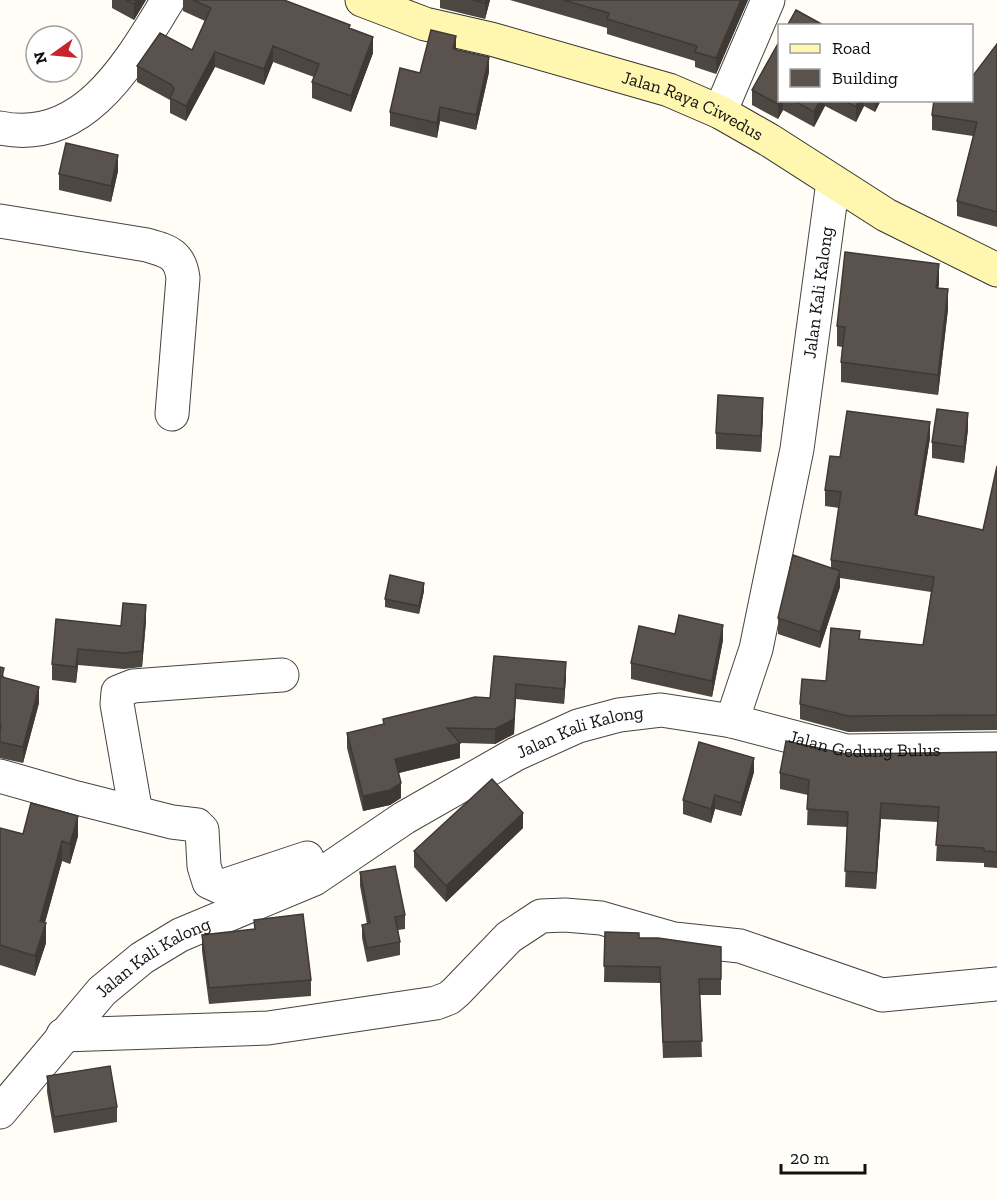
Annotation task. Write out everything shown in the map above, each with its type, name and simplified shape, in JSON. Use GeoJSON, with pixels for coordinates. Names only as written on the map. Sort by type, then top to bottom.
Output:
{"type":"FeatureCollection","features":[{"type":"Feature","properties":{"kind":"street"},"geometry":{"type":"LineString","coordinates":[[0,128],[33,132],[66,119],[92,103],[124,71],[168,0]]}},
{"type":"Feature","properties":{"kind":"street","name":"Jalan Raya Ciwedus"},"geometry":{"type":"LineString","coordinates":[[362,0],[425,24],[611,71],[669,90],[720,112],[886,215],[997,270]]}},
{"type":"Feature","properties":{"kind":"street"},"geometry":{"type":"LineString","coordinates":[[720,112],[768,0]]}},
{"type":"Feature","properties":{"kind":"street","name":"Jalan Kali Kalong"},"geometry":{"type":"LineString","coordinates":[[0,1112],[102,991],[142,958],[180,936],[314,879],[372,838],[516,754],[578,726],[619,715],[661,710],[732,722],[756,649],[797,449],[833,182]]}},
{"type":"Feature","properties":{"kind":"street"},"geometry":{"type":"LineString","coordinates":[[0,221],[147,245],[170,252],[177,257],[183,278],[172,414]]}},
{"type":"Feature","properties":{"kind":"street"},"geometry":{"type":"LineString","coordinates":[[136,813],[117,704],[118,692],[133,686],[282,675]]}},
{"type":"Feature","properties":{"kind":"street","name":"Jalan Gedung Bulus"},"geometry":{"type":"LineString","coordinates":[[732,722],[846,751],[997,749]]}},
{"type":"Feature","properties":{"kind":"street"},"geometry":{"type":"LineString","coordinates":[[0,776],[136,813],[197,825],[202,830],[204,866],[209,882],[220,887],[372,838]]}},
{"type":"Feature","properties":{"kind":"street"},"geometry":{"type":"LineString","coordinates":[[63,1035],[268,1028],[436,1003],[456,992],[509,936],[541,916],[601,918],[674,939],[740,946],[882,995],[997,984]]}},
{"type":"Feature","properties":{"kind":"building"},"geometry":{"type":"Polygon","coordinates":[[[193,0],[284,0],[350,25],[349,28],[373,37],[351,96],[312,82],[319,64],[273,46],[264,69],[215,52],[186,106],[170,98],[174,89],[172,85],[137,66],[160,33],[192,50],[211,8],[193,0]]]}},
{"type":"Feature","properties":{"kind":"building"},"geometry":{"type":"Polygon","coordinates":[[[563,0],[741,0],[716,58],[695,52],[697,46],[607,19],[609,13],[563,0]]]}},
{"type":"Feature","properties":{"kind":"building"},"geometry":{"type":"Polygon","coordinates":[[[796,10],[821,24],[788,24],[796,10]]]}},
{"type":"Feature","properties":{"kind":"building"},"geometry":{"type":"Polygon","coordinates":[[[431,30],[456,36],[453,49],[489,57],[476,115],[440,107],[437,123],[390,112],[400,68],[420,73],[431,30]]]}},
{"type":"Feature","properties":{"kind":"building"},"geometry":{"type":"Polygon","coordinates":[[[778,44],[778,104],[752,90],[778,44]]]}},
{"type":"Feature","properties":{"kind":"building"},"geometry":{"type":"Polygon","coordinates":[[[997,44],[997,212],[957,201],[977,122],[932,115],[934,102],[973,102],[973,76],[997,44]]]}},
{"type":"Feature","properties":{"kind":"building"},"geometry":{"type":"Polygon","coordinates":[[[796,102],[819,102],[814,112],[796,102]]]}},
{"type":"Feature","properties":{"kind":"building"},"geometry":{"type":"Polygon","coordinates":[[[847,102],[858,102],[856,107],[847,102]]]}},
{"type":"Feature","properties":{"kind":"building"},"geometry":{"type":"Polygon","coordinates":[[[66,143],[118,155],[111,186],[59,174],[66,143]]]}},
{"type":"Feature","properties":{"kind":"building"},"geometry":{"type":"Polygon","coordinates":[[[845,252],[939,264],[936,288],[948,289],[938,375],[841,362],[845,327],[837,326],[845,252]]]}},
{"type":"Feature","properties":{"kind":"building"},"geometry":{"type":"Polygon","coordinates":[[[718,395],[763,398],[761,436],[716,433],[718,395]]]}},
{"type":"Feature","properties":{"kind":"building"},"geometry":{"type":"Polygon","coordinates":[[[937,409],[968,413],[964,447],[932,442],[937,409]]]}},
{"type":"Feature","properties":{"kind":"building"},"geometry":{"type":"Polygon","coordinates":[[[847,411],[930,422],[915,515],[983,530],[997,466],[997,715],[848,716],[800,704],[802,679],[826,681],[831,628],[860,631],[859,639],[923,645],[934,577],[831,560],[841,492],[825,490],[830,456],[840,457],[847,411]]]}},
{"type":"Feature","properties":{"kind":"building"},"geometry":{"type":"Polygon","coordinates":[[[793,555],[840,571],[820,632],[778,618],[793,555]]]}},
{"type":"Feature","properties":{"kind":"building"},"geometry":{"type":"Polygon","coordinates":[[[390,575],[424,583],[419,606],[385,599],[390,575]]]}},
{"type":"Feature","properties":{"kind":"building"},"geometry":{"type":"Polygon","coordinates":[[[123,603],[146,605],[142,651],[124,653],[78,649],[76,667],[52,664],[56,619],[121,626],[123,603]]]}},
{"type":"Feature","properties":{"kind":"building"},"geometry":{"type":"Polygon","coordinates":[[[679,615],[723,625],[712,681],[631,663],[639,626],[675,634],[679,615]]]}},
{"type":"Feature","properties":{"kind":"building"},"geometry":{"type":"Polygon","coordinates":[[[494,656],[566,662],[564,689],[516,684],[514,719],[495,729],[447,728],[460,743],[395,759],[401,783],[390,790],[363,796],[347,733],[384,724],[383,719],[475,697],[490,698],[494,656]]]}},
{"type":"Feature","properties":{"kind":"building"},"geometry":{"type":"Polygon","coordinates":[[[0,667],[4,668],[2,677],[39,687],[23,747],[0,742],[0,667]]]}},
{"type":"Feature","properties":{"kind":"building"},"geometry":{"type":"Polygon","coordinates":[[[786,741],[846,754],[997,752],[997,852],[984,851],[984,848],[936,845],[939,807],[881,803],[876,873],[845,871],[848,812],[807,809],[809,780],[780,773],[786,741]]]}},
{"type":"Feature","properties":{"kind":"building"},"geometry":{"type":"Polygon","coordinates":[[[699,742],[754,758],[741,803],[715,795],[711,809],[683,800],[699,742]]]}},
{"type":"Feature","properties":{"kind":"building"},"geometry":{"type":"Polygon","coordinates":[[[492,779],[523,813],[446,886],[414,851],[492,779]]]}},
{"type":"Feature","properties":{"kind":"building"},"geometry":{"type":"Polygon","coordinates":[[[31,803],[78,816],[70,844],[62,841],[40,921],[46,923],[35,956],[0,945],[0,828],[23,834],[31,803]]]}},
{"type":"Feature","properties":{"kind":"building"},"geometry":{"type":"Polygon","coordinates":[[[395,866],[405,915],[395,917],[400,942],[367,948],[362,925],[370,923],[360,872],[395,866]]]}},
{"type":"Feature","properties":{"kind":"building"},"geometry":{"type":"Polygon","coordinates":[[[303,914],[311,980],[209,988],[202,935],[255,929],[254,920],[303,914]]]}},
{"type":"Feature","properties":{"kind":"building"},"geometry":{"type":"Polygon","coordinates":[[[605,932],[639,933],[639,938],[658,938],[721,947],[721,979],[699,979],[702,1041],[663,1042],[660,967],[604,966],[605,932]]]}},
{"type":"Feature","properties":{"kind":"building"},"geometry":{"type":"Polygon","coordinates":[[[110,1066],[117,1107],[54,1117],[47,1076],[110,1066]]]}}]}
